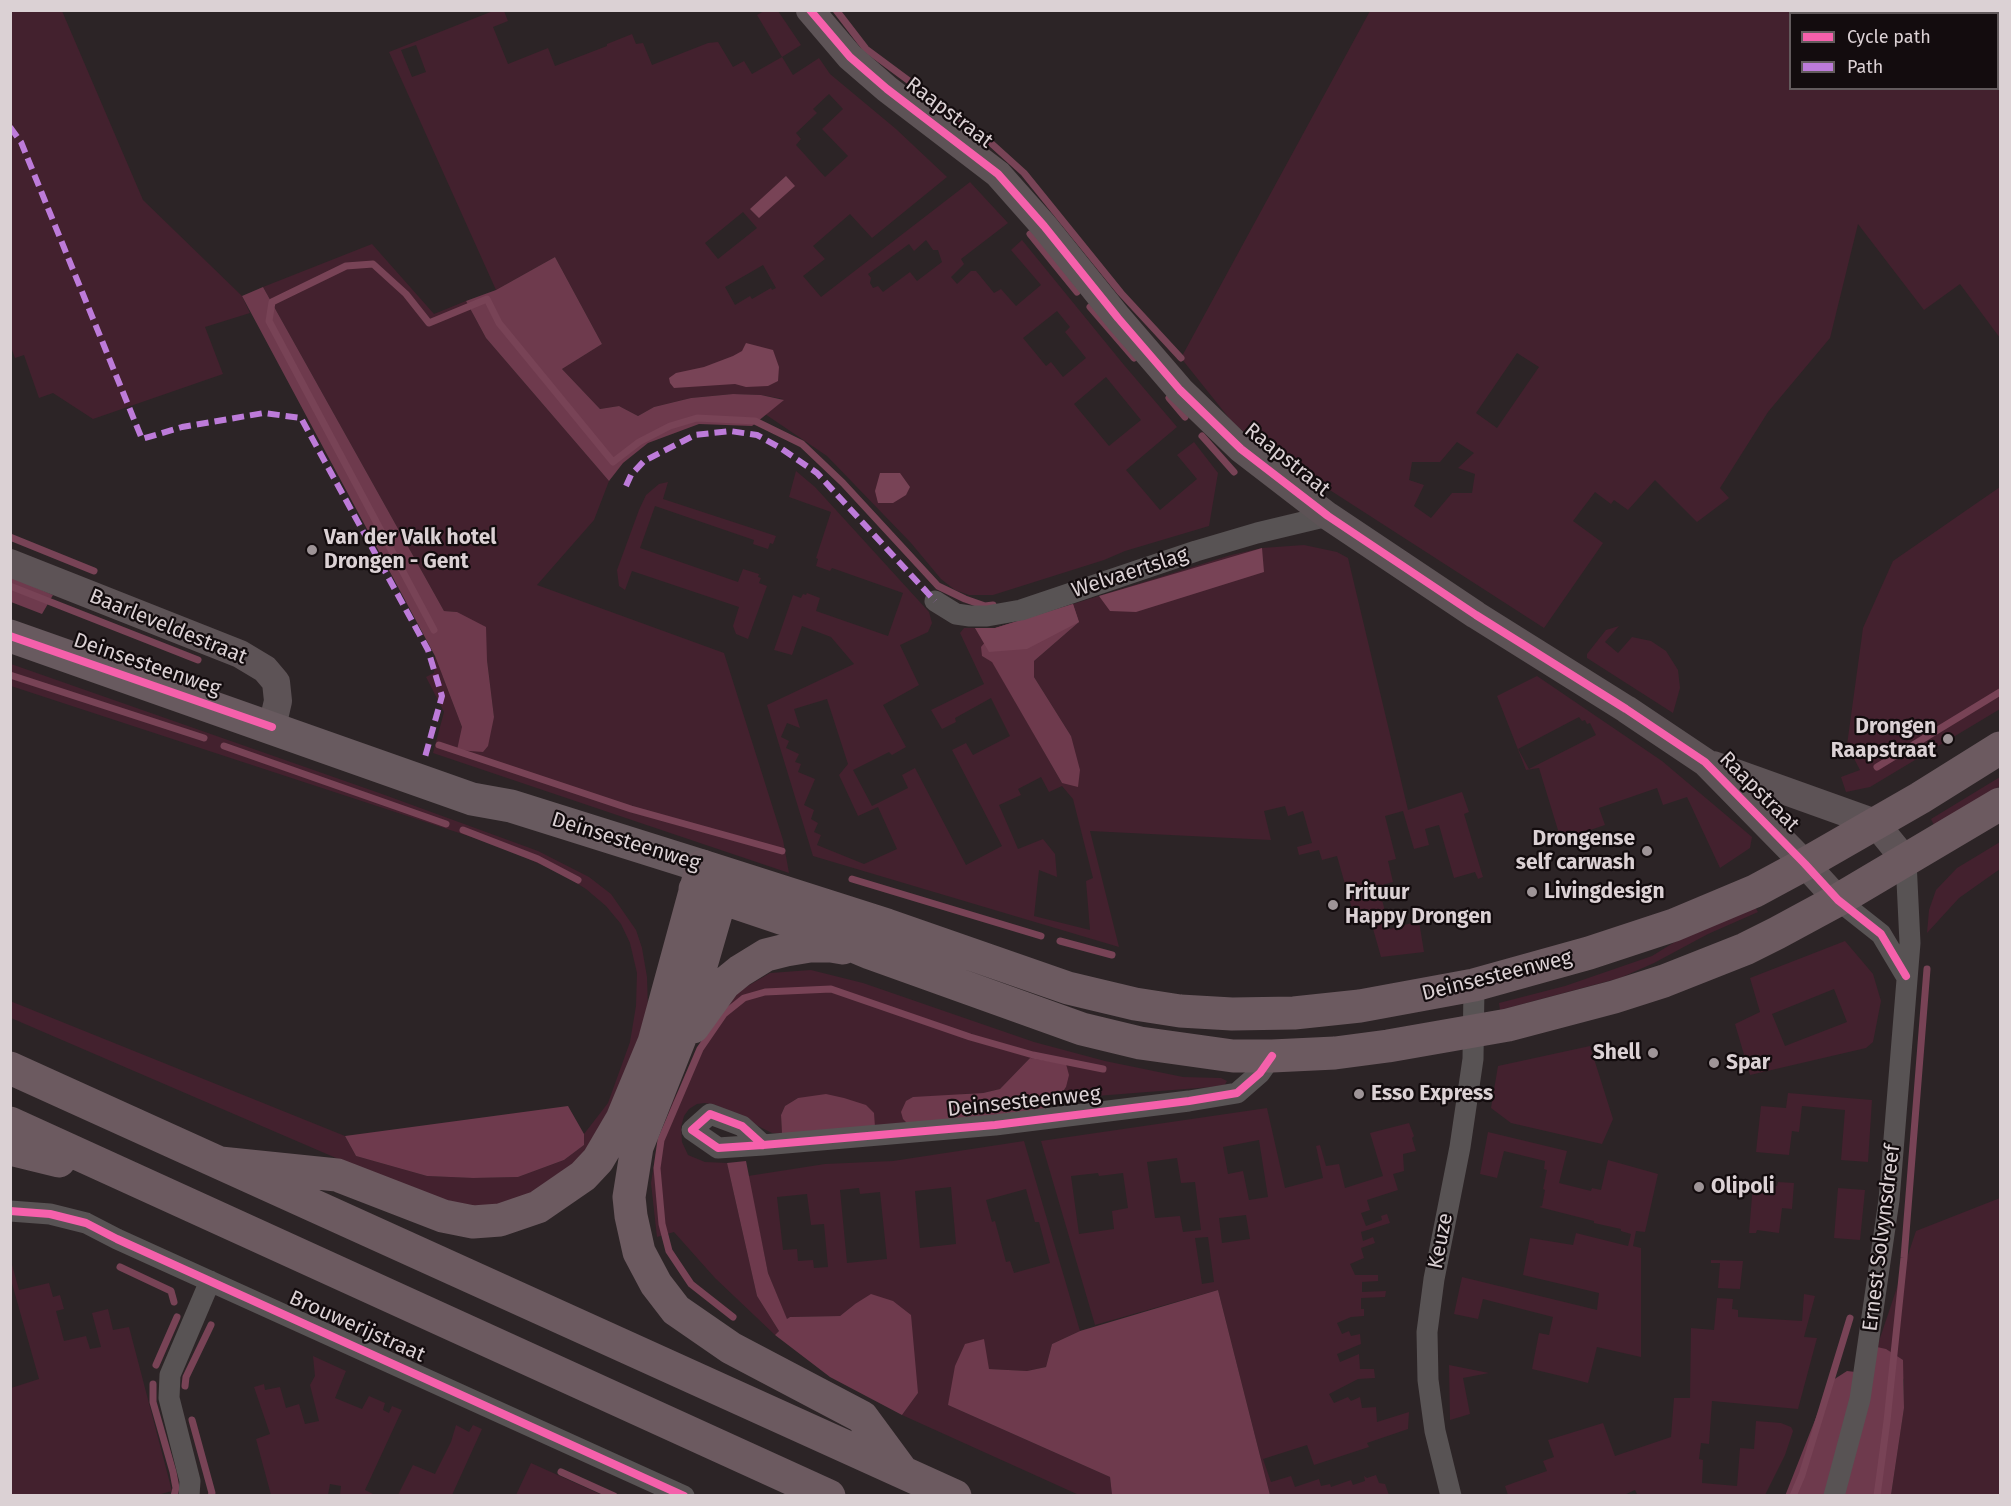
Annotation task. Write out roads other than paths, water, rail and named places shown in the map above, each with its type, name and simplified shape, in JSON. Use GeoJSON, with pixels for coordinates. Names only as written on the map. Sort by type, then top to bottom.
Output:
{"type":"FeatureCollection","features":[{"type":"Feature","properties":{"kind":"highway","name":"Deinsesteenweg"},"geometry":{"type":"LineString","coordinates":[[712,881],[887,925],[1068,988],[1135,1004],[1180,1011],[1232,1014],[1270,1014],[1360,1006],[1474,985],[1579,957],[1674,925],[1755,891],[1805,864],[2001,748]]}},
{"type":"Feature","properties":{"kind":"highway","name":"Deinsesteenweg"},"geometry":{"type":"LineString","coordinates":[[712,881],[808,927],[870,953],[1082,1029],[1140,1043],[1233,1056],[1335,1053],[1398,1045],[1473,1031],[1562,1011],[1664,981],[1745,949],[1838,900],[2001,804]]}},
{"type":"Feature","properties":{"kind":"highway"},"geometry":{"type":"LineString","coordinates":[[712,881],[680,1038],[637,1147],[633,1165],[631,1216],[639,1252],[646,1268],[675,1310],[731,1348],[862,1417],[903,1472]]}},
{"type":"Feature","properties":{"kind":"highway"},"geometry":{"type":"LineString","coordinates":[[220,1163],[337,1175],[443,1216],[472,1222],[500,1220],[538,1207],[583,1176],[598,1160],[622,1119],[654,1042],[712,881]]}},
{"type":"Feature","properties":{"kind":"highway"},"geometry":{"type":"LineString","coordinates":[[680,1038],[696,1024],[724,984],[766,955],[810,946],[831,946],[870,953]]}},
{"type":"Feature","properties":{"kind":"highway"},"geometry":{"type":"LineString","coordinates":[[1270,1014],[1272,1056]]}},
{"type":"Feature","properties":{"kind":"highway"},"geometry":{"type":"LineString","coordinates":[[10,1068],[955,1496]]}},
{"type":"Feature","properties":{"kind":"highway"},"geometry":{"type":"LineString","coordinates":[[10,1122],[829,1496]]}},
{"type":"Feature","properties":{"kind":"highway"},"geometry":{"type":"LineString","coordinates":[[10,1149],[140,1182]]}},
{"type":"Feature","properties":{"kind":"main road","name":"Deinsesteenweg"},"geometry":{"type":"LineString","coordinates":[[10,636],[472,799],[512,806],[712,881]]}},
{"type":"Feature","properties":{"kind":"street","name":"Raapstraat"},"geometry":{"type":"LineString","coordinates":[[810,10],[859,65],[998,174],[1180,390],[1241,449],[1328,516],[1476,615],[1626,709],[1705,762],[1838,900]]}},
{"type":"Feature","properties":{"kind":"street","name":"Welvaertslag"},"geometry":{"type":"LineString","coordinates":[[935,601],[956,614],[970,616],[987,616],[1021,610],[1206,548],[1328,516]]}},
{"type":"Feature","properties":{"kind":"street","name":"Baarleveldestraat"},"geometry":{"type":"LineString","coordinates":[[10,563],[240,654],[265,669],[276,682],[278,701],[272,728]]}},
{"type":"Feature","properties":{"kind":"street","name":"Raapstraat"},"geometry":{"type":"LineString","coordinates":[[1705,762],[1875,823]]}},
{"type":"Feature","properties":{"kind":"street"},"geometry":{"type":"LineString","coordinates":[[1875,823],[1906,861]]}},
{"type":"Feature","properties":{"kind":"street","name":"Ernest Solvynsdreef"},"geometry":{"type":"LineString","coordinates":[[1834,1496],[1860,1399],[1889,1200],[1910,943],[1906,861]]}},
{"type":"Feature","properties":{"kind":"street"},"geometry":{"type":"LineString","coordinates":[[1838,900],[1881,934],[1906,976]]}},
{"type":"Feature","properties":{"kind":"street","name":"Keuze"},"geometry":{"type":"LineString","coordinates":[[1451,1496],[1435,1431],[1428,1380],[1427,1332],[1434,1279],[1460,1147],[1473,1059],[1474,985]]}},
{"type":"Feature","properties":{"kind":"street","name":"Deinsesteenweg"},"geometry":{"type":"LineString","coordinates":[[763,1145],[994,1125],[1237,1093],[1260,1073],[1272,1056]]}},
{"type":"Feature","properties":{"kind":"street","name":"Brouwerijstraat"},"geometry":{"type":"LineString","coordinates":[[10,1211],[50,1214],[86,1223],[684,1496]]}},
{"type":"Feature","properties":{"kind":"street"},"geometry":{"type":"LineString","coordinates":[[189,1496],[190,1481],[169,1398],[170,1375],[210,1281]]}},
{"type":"Feature","properties":{"kind":"waterway"},"geometry":{"type":"LineString","coordinates":[[836,10],[866,49],[982,135],[1024,173],[1121,293],[1181,358]]}},
{"type":"Feature","properties":{"kind":"waterway"},"geometry":{"type":"LineString","coordinates":[[1030,234],[1077,292]]}},
{"type":"Feature","properties":{"kind":"waterway"},"geometry":{"type":"LineString","coordinates":[[434,630],[269,321],[272,302],[346,266],[373,264],[406,294],[429,323],[487,299],[499,323],[613,462],[639,442],[670,426],[697,418],[755,421],[802,444],[843,483],[938,586],[985,606],[993,605]]}},
{"type":"Feature","properties":{"kind":"waterway"},"geometry":{"type":"LineString","coordinates":[[1090,307],[1134,358]]}},
{"type":"Feature","properties":{"kind":"waterway"},"geometry":{"type":"LineString","coordinates":[[1169,398],[1185,417]]}},
{"type":"Feature","properties":{"kind":"waterway"},"geometry":{"type":"LineString","coordinates":[[1202,436],[1234,472]]}},
{"type":"Feature","properties":{"kind":"waterway"},"geometry":{"type":"LineString","coordinates":[[10,537],[94,571]]}},
{"type":"Feature","properties":{"kind":"waterway"},"geometry":{"type":"LineString","coordinates":[[10,586],[198,660]]}},
{"type":"Feature","properties":{"kind":"waterway"},"geometry":{"type":"LineString","coordinates":[[10,675],[204,738]]}},
{"type":"Feature","properties":{"kind":"waterway"},"geometry":{"type":"LineString","coordinates":[[1877,767],[2000,692]]}},
{"type":"Feature","properties":{"kind":"waterway"},"geometry":{"type":"LineString","coordinates":[[439,745],[631,809],[782,851]]}},
{"type":"Feature","properties":{"kind":"waterway"},"geometry":{"type":"LineString","coordinates":[[224,746],[446,824]]}},
{"type":"Feature","properties":{"kind":"waterway"},"geometry":{"type":"LineString","coordinates":[[463,830],[538,859],[578,880]]}},
{"type":"Feature","properties":{"kind":"waterway"},"geometry":{"type":"LineString","coordinates":[[852,879],[1041,936]]}},
{"type":"Feature","properties":{"kind":"waterway"},"geometry":{"type":"LineString","coordinates":[[1060,941],[1112,955]]}},
{"type":"Feature","properties":{"kind":"waterway"},"geometry":{"type":"LineString","coordinates":[[1877,1496],[1904,1258],[1927,969]]}},
{"type":"Feature","properties":{"kind":"waterway"},"geometry":{"type":"LineString","coordinates":[[733,1317],[691,1284],[669,1251],[662,1224],[657,1168],[661,1140],[700,1049],[724,1014],[744,998],[765,992],[831,989],[970,1037],[1033,1055],[1103,1069]]}},
{"type":"Feature","properties":{"kind":"waterway"},"geometry":{"type":"LineString","coordinates":[[120,1267],[171,1291],[174,1302]]}},
{"type":"Feature","properties":{"kind":"waterway"},"geometry":{"type":"LineString","coordinates":[[156,1365],[177,1317]]}},
{"type":"Feature","properties":{"kind":"waterway"},"geometry":{"type":"LineString","coordinates":[[1793,1496],[1802,1475],[1850,1318]]}},
{"type":"Feature","properties":{"kind":"waterway"},"geometry":{"type":"LineString","coordinates":[[185,1386],[186,1377],[211,1325]]}},
{"type":"Feature","properties":{"kind":"waterway"},"geometry":{"type":"LineString","coordinates":[[153,1384],[153,1402],[173,1472],[176,1488],[174,1496]]}},
{"type":"Feature","properties":{"kind":"waterway"},"geometry":{"type":"LineString","coordinates":[[192,1420],[211,1496]]}},
{"type":"Feature","properties":{"kind":"waterway"},"geometry":{"type":"LineString","coordinates":[[561,1472],[614,1496]]}},
{"type":"Feature","properties":{"kind":"place","name":"Van der Valk hotel Drongen - Gent"},"geometry":{"type":"Point","coordinates":[312,550]}},
{"type":"Feature","properties":{"kind":"place","name":"Drongen Raapstraat"},"geometry":{"type":"Point","coordinates":[1948,739]}},
{"type":"Feature","properties":{"kind":"place","name":"Drongense self carwash"},"geometry":{"type":"Point","coordinates":[1647,851]}},
{"type":"Feature","properties":{"kind":"place","name":"Livingdesign"},"geometry":{"type":"Point","coordinates":[1532,892]}},
{"type":"Feature","properties":{"kind":"place","name":"Frituur Happy Drongen"},"geometry":{"type":"Point","coordinates":[1333,905]}},
{"type":"Feature","properties":{"kind":"place","name":"Shell"},"geometry":{"type":"Point","coordinates":[1653,1053]}},
{"type":"Feature","properties":{"kind":"place","name":"Spar"},"geometry":{"type":"Point","coordinates":[1714,1063]}},
{"type":"Feature","properties":{"kind":"place","name":"Esso Express"},"geometry":{"type":"Point","coordinates":[1359,1094]}},
{"type":"Feature","properties":{"kind":"place","name":"Olipoli"},"geometry":{"type":"Point","coordinates":[1699,1187]}}]}
